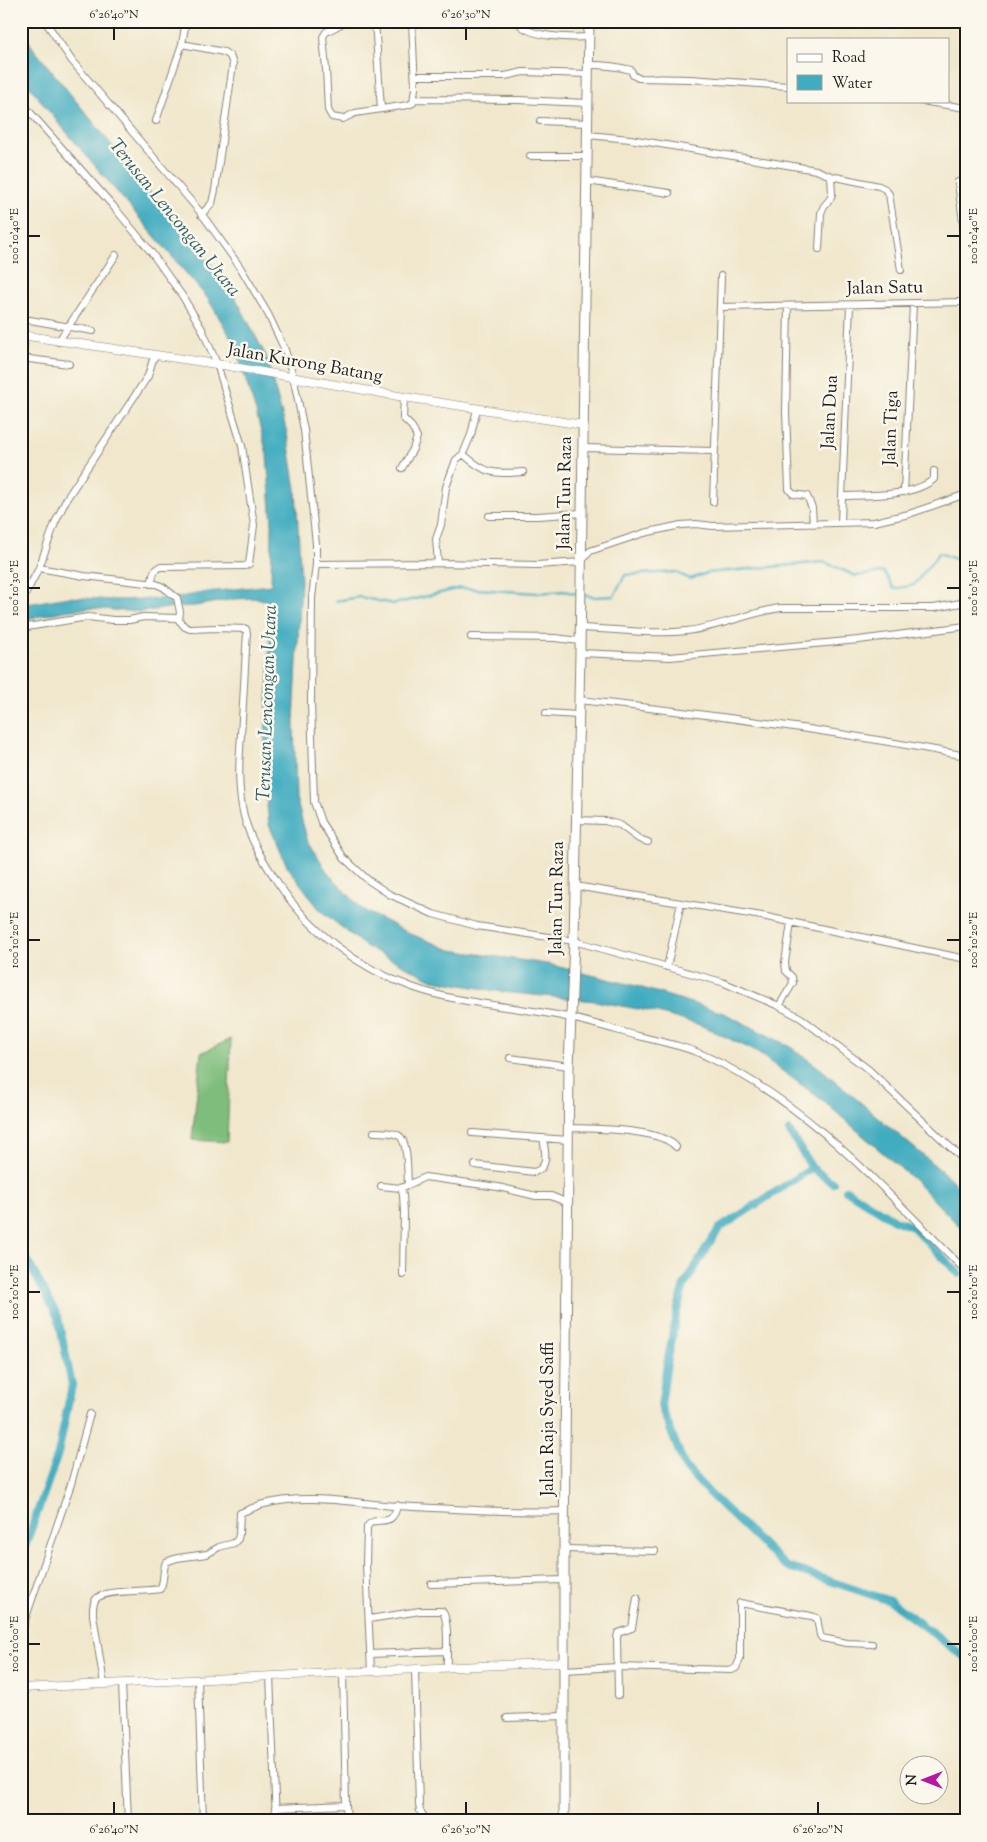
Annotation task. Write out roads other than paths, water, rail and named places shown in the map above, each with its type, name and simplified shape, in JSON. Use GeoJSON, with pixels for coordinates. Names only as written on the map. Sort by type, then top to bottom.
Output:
{"type":"FeatureCollection","features":[{"type":"Feature","properties":{"kind":"main road","name":"Jalan Tun Raza"},"geometry":{"type":"LineString","coordinates":[[571,1016],[580,652],[589,21]]}},
{"type":"Feature","properties":{"kind":"main road","name":"Jalan Raja Syed Saffi"},"geometry":{"type":"LineString","coordinates":[[564,1821],[564,1511],[571,1016]]}},
{"type":"Feature","properties":{"kind":"street"},"geometry":{"type":"LineString","coordinates":[[46,21],[72,61],[201,215],[240,268],[268,314],[285,350],[293,376],[304,430],[316,544],[312,598],[311,702],[313,791],[316,811],[344,858],[368,880],[394,897],[444,918],[476,926],[574,940],[722,982],[779,1006],[801,1018],[869,1070],[966,1162]]}},
{"type":"Feature","properties":{"kind":"street"},"geometry":{"type":"LineString","coordinates":[[156,121],[182,44],[186,21]]}},
{"type":"Feature","properties":{"kind":"street"},"geometry":{"type":"LineString","coordinates":[[340,21],[341,24],[326,32],[323,37],[330,114],[335,118],[343,119],[355,113],[408,105],[415,99],[588,103]]}},
{"type":"Feature","properties":{"kind":"street"},"geometry":{"type":"LineString","coordinates":[[375,21],[381,109]]}},
{"type":"Feature","properties":{"kind":"street"},"geometry":{"type":"LineString","coordinates":[[412,21],[415,99]]}},
{"type":"Feature","properties":{"kind":"street"},"geometry":{"type":"LineString","coordinates":[[518,21],[525,30],[538,34],[589,38]]}},
{"type":"Feature","properties":{"kind":"street"},"geometry":{"type":"LineString","coordinates":[[182,44],[224,52],[230,56],[233,64],[215,190],[212,203],[201,215]]}},
{"type":"Feature","properties":{"kind":"street"},"geometry":{"type":"LineString","coordinates":[[415,76],[505,76],[523,72],[589,69],[612,65],[630,70],[638,78],[690,79],[787,86]]}},
{"type":"Feature","properties":{"kind":"street"},"geometry":{"type":"LineString","coordinates":[[21,102],[114,207],[151,252],[183,297],[220,364],[242,446],[254,525],[250,562],[245,566],[159,568],[154,572],[151,584]]}},
{"type":"Feature","properties":{"kind":"street"},"geometry":{"type":"LineString","coordinates":[[927,102],[966,108]]}},
{"type":"Feature","properties":{"kind":"street"},"geometry":{"type":"LineString","coordinates":[[540,121],[588,123]]}},
{"type":"Feature","properties":{"kind":"street"},"geometry":{"type":"LineString","coordinates":[[588,135],[630,139],[756,159],[816,170],[831,176],[871,184],[885,189],[889,194],[892,206],[901,270]]}},
{"type":"Feature","properties":{"kind":"street"},"geometry":{"type":"LineString","coordinates":[[530,156],[588,156]]}},
{"type":"Feature","properties":{"kind":"street"},"geometry":{"type":"LineString","coordinates":[[819,249],[821,214],[832,194],[831,176]]}},
{"type":"Feature","properties":{"kind":"street"},"geometry":{"type":"LineString","coordinates":[[587,181],[669,193]]}},
{"type":"Feature","properties":{"kind":"street"},"geometry":{"type":"LineString","coordinates":[[958,182],[966,246]]}},
{"type":"Feature","properties":{"kind":"street"},"geometry":{"type":"LineString","coordinates":[[58,342],[116,254]]}},
{"type":"Feature","properties":{"kind":"street"},"geometry":{"type":"LineString","coordinates":[[713,502],[721,276]]}},
{"type":"Feature","properties":{"kind":"street","name":"Jalan Satu"},"geometry":{"type":"LineString","coordinates":[[720,307],[966,302]]}},
{"type":"Feature","properties":{"kind":"street","name":"Jalan Tiga"},"geometry":{"type":"LineString","coordinates":[[842,496],[904,492],[913,304]]}},
{"type":"Feature","properties":{"kind":"street","name":"Jalan Dua"},"geometry":{"type":"LineString","coordinates":[[841,522],[850,305]]}},
{"type":"Feature","properties":{"kind":"street"},"geometry":{"type":"LineString","coordinates":[[788,306],[786,412],[788,489],[793,494],[807,496],[812,508],[813,524]]}},
{"type":"Feature","properties":{"kind":"street"},"geometry":{"type":"LineString","coordinates":[[30,320],[93,331]]}},
{"type":"Feature","properties":{"kind":"street"},"geometry":{"type":"LineString","coordinates":[[23,336],[22,358],[68,364]]}},
{"type":"Feature","properties":{"kind":"street","name":"Jalan Kurong Batang"},"geometry":{"type":"LineString","coordinates":[[23,336],[220,364],[404,398],[583,425]]}},
{"type":"Feature","properties":{"kind":"street"},"geometry":{"type":"LineString","coordinates":[[21,603],[39,568],[55,523],[68,498],[148,376],[154,356]]}},
{"type":"Feature","properties":{"kind":"street"},"geometry":{"type":"LineString","coordinates":[[964,413],[966,371]]}},
{"type":"Feature","properties":{"kind":"street"},"geometry":{"type":"LineString","coordinates":[[402,468],[413,449],[417,436],[412,427],[402,418],[404,398]]}},
{"type":"Feature","properties":{"kind":"street"},"geometry":{"type":"LineString","coordinates":[[438,563],[436,539],[442,525],[446,487],[456,460],[463,454],[471,435],[477,409]]}},
{"type":"Feature","properties":{"kind":"street"},"geometry":{"type":"LineString","coordinates":[[583,448],[714,452]]}},
{"type":"Feature","properties":{"kind":"street"},"geometry":{"type":"LineString","coordinates":[[463,454],[481,469],[492,473],[523,472]]}},
{"type":"Feature","properties":{"kind":"street"},"geometry":{"type":"LineString","coordinates":[[904,492],[929,483],[934,479],[934,471]]}},
{"type":"Feature","properties":{"kind":"street"},"geometry":{"type":"LineString","coordinates":[[316,564],[438,563],[538,565],[581,562],[590,551],[644,533],[682,525],[874,522],[909,514],[966,494]]}},
{"type":"Feature","properties":{"kind":"street"},"geometry":{"type":"LineString","coordinates":[[490,516],[538,516],[582,513]]}},
{"type":"Feature","properties":{"kind":"street"},"geometry":{"type":"LineString","coordinates":[[39,568],[163,587],[177,598],[179,619],[185,627],[190,629],[244,629],[247,631],[239,764],[244,816],[252,839],[288,899],[312,925],[351,957],[412,987],[458,998],[571,1016],[681,1047],[710,1058],[758,1086],[833,1140],[966,1271]]}},
{"type":"Feature","properties":{"kind":"street"},"geometry":{"type":"LineString","coordinates":[[580,628],[688,631],[709,627],[760,611],[780,608],[934,608],[966,602]]}},
{"type":"Feature","properties":{"kind":"street"},"geometry":{"type":"LineString","coordinates":[[21,612],[22,627],[88,617],[130,620],[154,616],[175,617],[179,619]]}},
{"type":"Feature","properties":{"kind":"street"},"geometry":{"type":"LineString","coordinates":[[580,652],[670,657],[859,640],[966,626]]}},
{"type":"Feature","properties":{"kind":"street"},"geometry":{"type":"LineString","coordinates":[[472,637],[555,638],[580,641]]}},
{"type":"Feature","properties":{"kind":"street"},"geometry":{"type":"LineString","coordinates":[[579,700],[705,714],[966,756]]}},
{"type":"Feature","properties":{"kind":"street"},"geometry":{"type":"LineString","coordinates":[[546,713],[578,715]]}},
{"type":"Feature","properties":{"kind":"street"},"geometry":{"type":"LineString","coordinates":[[576,820],[605,821],[620,825],[639,839],[648,842]]}},
{"type":"Feature","properties":{"kind":"street"},"geometry":{"type":"LineString","coordinates":[[575,886],[791,923],[966,959]]}},
{"type":"Feature","properties":{"kind":"street"},"geometry":{"type":"LineString","coordinates":[[667,967],[681,903]]}},
{"type":"Feature","properties":{"kind":"street"},"geometry":{"type":"LineString","coordinates":[[779,1006],[793,983],[792,977],[786,971],[785,962],[791,923]]}},
{"type":"Feature","properties":{"kind":"street"},"geometry":{"type":"LineString","coordinates":[[510,1058],[569,1066]]}},
{"type":"Feature","properties":{"kind":"street"},"geometry":{"type":"LineString","coordinates":[[569,1128],[621,1131],[656,1136],[666,1138],[676,1147]]}},
{"type":"Feature","properties":{"kind":"street"},"geometry":{"type":"LineString","coordinates":[[374,1132],[397,1134],[403,1138],[406,1150],[403,1195],[403,1275]]}},
{"type":"Feature","properties":{"kind":"street"},"geometry":{"type":"LineString","coordinates":[[472,1133],[569,1140]]}},
{"type":"Feature","properties":{"kind":"street"},"geometry":{"type":"LineString","coordinates":[[475,1165],[534,1172],[541,1170],[545,1159],[543,1138]]}},
{"type":"Feature","properties":{"kind":"street"},"geometry":{"type":"LineString","coordinates":[[381,1186],[404,1186],[425,1176],[536,1196],[551,1196],[568,1203]]}},
{"type":"Feature","properties":{"kind":"street"},"geometry":{"type":"LineString","coordinates":[[21,1632],[71,1484],[90,1414]]}},
{"type":"Feature","properties":{"kind":"street"},"geometry":{"type":"LineString","coordinates":[[104,1684],[93,1610],[98,1597],[106,1594],[160,1589],[163,1584],[162,1572],[166,1562],[177,1558],[207,1554],[219,1547],[234,1543],[238,1540],[240,1514],[264,1504],[319,1499],[397,1506],[510,1512],[564,1511]]}},
{"type":"Feature","properties":{"kind":"street"},"geometry":{"type":"LineString","coordinates":[[371,1671],[366,1564],[367,1527],[373,1521],[391,1519],[396,1514],[397,1506]]}},
{"type":"Feature","properties":{"kind":"street"},"geometry":{"type":"LineString","coordinates":[[564,1549],[655,1551]]}},
{"type":"Feature","properties":{"kind":"street"},"geometry":{"type":"LineString","coordinates":[[431,1584],[564,1580]]}},
{"type":"Feature","properties":{"kind":"street"},"geometry":{"type":"LineString","coordinates":[[618,1695],[618,1633],[632,1628],[637,1598]]}},
{"type":"Feature","properties":{"kind":"street"},"geometry":{"type":"LineString","coordinates":[[21,1688],[447,1668],[564,1666],[732,1670],[736,1668],[740,1659],[740,1603],[817,1618],[822,1638],[848,1643],[872,1644]]}},
{"type":"Feature","properties":{"kind":"street"},"geometry":{"type":"LineString","coordinates":[[369,1619],[420,1612],[442,1612],[446,1618],[447,1626],[447,1668]]}},
{"type":"Feature","properties":{"kind":"street"},"geometry":{"type":"LineString","coordinates":[[370,1654],[446,1651]]}},
{"type":"Feature","properties":{"kind":"street"},"geometry":{"type":"LineString","coordinates":[[415,1669],[419,1805],[420,1811],[427,1821]]}},
{"type":"Feature","properties":{"kind":"street"},"geometry":{"type":"LineString","coordinates":[[343,1673],[347,1821]]}},
{"type":"Feature","properties":{"kind":"street"},"geometry":{"type":"LineString","coordinates":[[270,1676],[276,1821]]}},
{"type":"Feature","properties":{"kind":"street"},"geometry":{"type":"LineString","coordinates":[[198,1679],[203,1821]]}},
{"type":"Feature","properties":{"kind":"street"},"geometry":{"type":"LineString","coordinates":[[122,1683],[128,1821]]}},
{"type":"Feature","properties":{"kind":"street"},"geometry":{"type":"LineString","coordinates":[[508,1718],[564,1716]]}},
{"type":"Feature","properties":{"kind":"street"},"geometry":{"type":"LineString","coordinates":[[276,1808],[346,1805]]}},
{"type":"Feature","properties":{"kind":"water","name":"Terusan Lencongan Utara"},"geometry":{"type":"Polygon","coordinates":[[[21,27],[33,48],[150,192],[229,285],[266,356],[287,433],[296,489],[301,581],[294,722],[296,798],[307,839],[328,873],[363,910],[411,934],[451,950],[547,964],[636,986],[724,1013],[789,1046],[821,1069],[951,1179],[966,1196],[966,1233],[914,1180],[822,1100],[755,1051],[700,1025],[654,1012],[595,1001],[502,992],[433,980],[365,946],[320,910],[287,866],[269,825],[263,767],[269,673],[270,602],[257,598],[235,599],[195,606],[139,612],[89,608],[21,620],[21,605],[69,597],[112,600],[175,598],[208,592],[271,585],[272,525],[267,454],[256,412],[233,341],[208,299],[51,114],[21,75],[21,27]]]}},
{"type":"Feature","properties":{"kind":"waterway"},"geometry":{"type":"LineString","coordinates":[[584,595],[595,597],[614,596],[625,575],[675,572],[690,579],[707,573],[824,562],[856,576],[884,572],[894,589],[914,585],[939,553],[966,563]]}},
{"type":"Feature","properties":{"kind":"waterway"},"geometry":{"type":"LineString","coordinates":[[336,601],[359,597],[394,604],[461,588],[537,593],[564,591],[578,594]]}},
{"type":"Feature","properties":{"kind":"waterway"},"geometry":{"type":"LineString","coordinates":[[789,1131],[812,1168]]}},
{"type":"Feature","properties":{"kind":"waterway"},"geometry":{"type":"LineString","coordinates":[[833,1183],[812,1168],[720,1228],[684,1286],[677,1311],[661,1406],[685,1467],[711,1495],[785,1566],[890,1601],[966,1658]]}},
{"type":"Feature","properties":{"kind":"waterway"},"geometry":{"type":"LineString","coordinates":[[846,1190],[894,1220],[913,1227],[959,1274]]}},
{"type":"Feature","properties":{"kind":"waterway"},"geometry":{"type":"LineString","coordinates":[[21,1249],[58,1317],[72,1385],[58,1454],[21,1558]]}}]}
